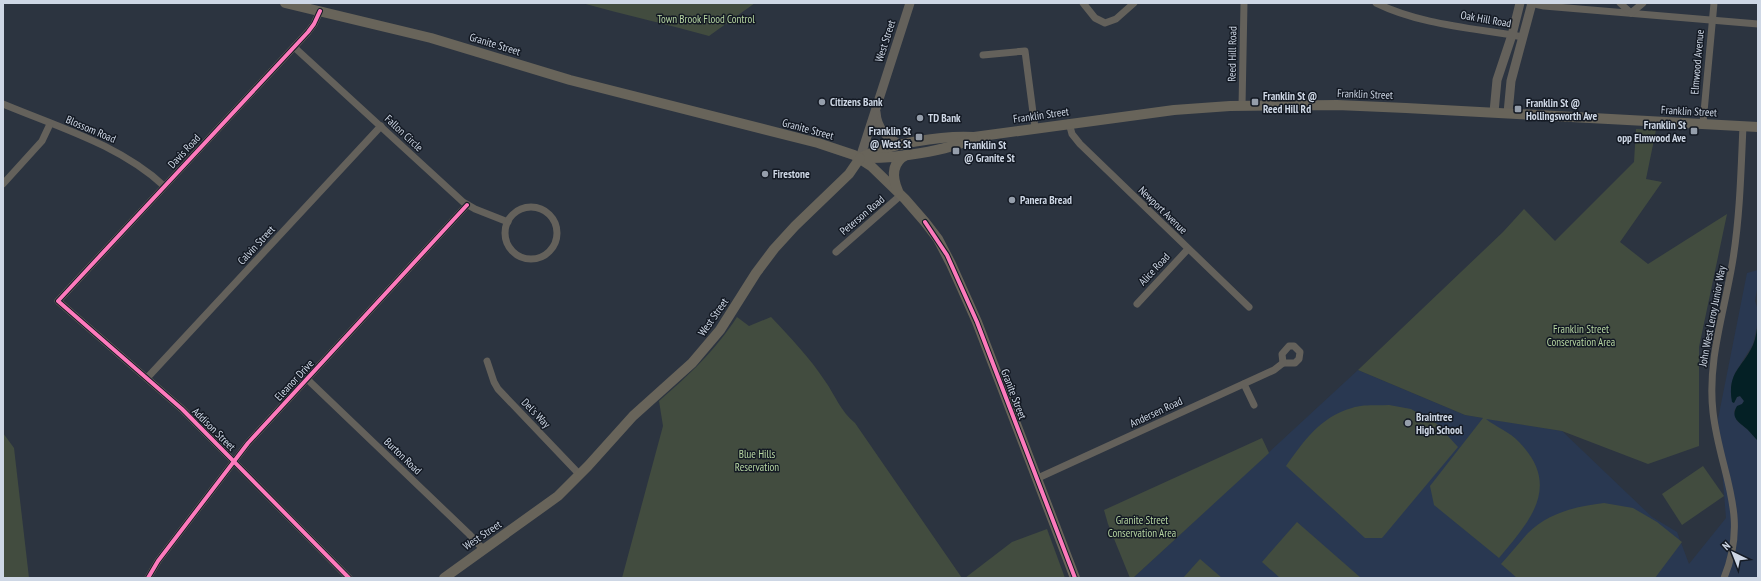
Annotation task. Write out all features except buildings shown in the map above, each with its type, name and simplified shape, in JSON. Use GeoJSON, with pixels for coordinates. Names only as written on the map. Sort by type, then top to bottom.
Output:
{"type":"FeatureCollection","features":[{"type":"Feature","properties":{"kind":"main road","name":"Granite Street"},"geometry":{"type":"LineString","coordinates":[[285,3],[431,38],[570,80],[814,142],[860,158],[899,193],[930,227],[951,264],[977,322],[1075,578]]}},
{"type":"Feature","properties":{"kind":"main road","name":"Franklin Street"},"geometry":{"type":"LineString","coordinates":[[860,158],[880,150],[901,145],[955,137],[974,137],[1174,110],[1242,106],[1337,105],[1494,112],[1758,127]]}},
{"type":"Feature","properties":{"kind":"main road","name":"Franklin Street"},"geometry":{"type":"LineString","coordinates":[[860,158],[882,158],[955,146],[974,137]]}},
{"type":"Feature","properties":{"kind":"main road"},"geometry":{"type":"LineString","coordinates":[[899,193],[894,181],[894,170],[900,159],[909,154]]}},
{"type":"Feature","properties":{"kind":"main road","name":"West Street"},"geometry":{"type":"LineString","coordinates":[[444,578],[482,549],[546,506],[580,475],[633,416],[697,358],[720,330],[756,273],[774,249],[795,226],[849,174],[860,158]]}},
{"type":"Feature","properties":{"kind":"street","name":"West Street"},"geometry":{"type":"LineString","coordinates":[[860,158],[910,3]]}},
{"type":"Feature","properties":{"kind":"street"},"geometry":{"type":"LineString","coordinates":[[1083,3],[1095,18],[1105,23],[1116,20],[1134,3]]}},
{"type":"Feature","properties":{"kind":"street","name":"Reed Hill Road"},"geometry":{"type":"LineString","coordinates":[[1242,106],[1244,3]]}},
{"type":"Feature","properties":{"kind":"street","name":"Oak Hill Road"},"geometry":{"type":"LineString","coordinates":[[1376,3],[1416,18],[1523,37]]}},
{"type":"Feature","properties":{"kind":"street"},"geometry":{"type":"LineString","coordinates":[[1494,112],[1497,80],[1512,35],[1520,3]]}},
{"type":"Feature","properties":{"kind":"street"},"geometry":{"type":"LineString","coordinates":[[1508,113],[1511,81],[1531,3],[1758,24]]}},
{"type":"Feature","properties":{"kind":"street"},"geometry":{"type":"LineString","coordinates":[[1620,3],[1631,13]]}},
{"type":"Feature","properties":{"kind":"street"},"geometry":{"type":"LineString","coordinates":[[1631,13],[1643,3]]}},
{"type":"Feature","properties":{"kind":"street","name":"Elmwood Avenue"},"geometry":{"type":"LineString","coordinates":[[1703,124],[1714,3]]}},
{"type":"Feature","properties":{"kind":"street","name":"Davis Road"},"geometry":{"type":"LineString","coordinates":[[58,301],[294,47],[311,28],[320,11]]}},
{"type":"Feature","properties":{"kind":"street","name":"Fallon Circle"},"geometry":{"type":"LineString","coordinates":[[294,47],[467,205],[508,222]]}},
{"type":"Feature","properties":{"kind":"street"},"geometry":{"type":"LineString","coordinates":[[983,55],[1025,51],[1034,128]]}},
{"type":"Feature","properties":{"kind":"street","name":"Blossom Road"},"geometry":{"type":"LineString","coordinates":[[3,104],[113,150],[164,186]]}},
{"type":"Feature","properties":{"kind":"street"},"geometry":{"type":"LineString","coordinates":[[876,111],[877,122],[883,133],[891,140],[901,145]]}},
{"type":"Feature","properties":{"kind":"street","name":"Newport Avenue"},"geometry":{"type":"LineString","coordinates":[[1069,123],[1072,134],[1080,144],[1249,308]]}},
{"type":"Feature","properties":{"kind":"street"},"geometry":{"type":"LineString","coordinates":[[3,184],[39,145],[50,124]]}},
{"type":"Feature","properties":{"kind":"street","name":"Calvin Street"},"geometry":{"type":"LineString","coordinates":[[147,378],[381,126]]}},
{"type":"Feature","properties":{"kind":"street","name":"John West Leroy Junior Way"},"geometry":{"type":"LineString","coordinates":[[1724,578],[1733,548],[1735,521],[1732,497],[1714,420],[1712,374],[1715,348],[1734,258],[1739,210],[1743,126]]}},
{"type":"Feature","properties":{"kind":"street","name":"Peterson Road"},"geometry":{"type":"LineString","coordinates":[[836,252],[899,193]]}},
{"type":"Feature","properties":{"kind":"street","name":"Eleanor Drive"},"geometry":{"type":"LineString","coordinates":[[148,578],[158,561],[253,436],[467,205]]}},
{"type":"Feature","properties":{"kind":"street"},"geometry":{"type":"LineString","coordinates":[[535,207],[545,211],[553,218],[557,228],[557,239],[555,246],[548,254],[541,258],[530,260],[520,257],[511,250],[506,240],[505,233],[508,222],[514,213],[524,208],[535,207]]}},
{"type":"Feature","properties":{"kind":"street","name":"Alice Road"},"geometry":{"type":"LineString","coordinates":[[1136,304],[1188,249]]}},
{"type":"Feature","properties":{"kind":"street","name":"Addison Street"},"geometry":{"type":"LineString","coordinates":[[58,301],[182,409],[349,578]]}},
{"type":"Feature","properties":{"kind":"street","name":"Del's Way"},"geometry":{"type":"LineString","coordinates":[[487,361],[498,389],[580,475]]}},
{"type":"Feature","properties":{"kind":"street","name":"Andersen Road"},"geometry":{"type":"LineString","coordinates":[[1038,478],[1274,370],[1283,363]]}},
{"type":"Feature","properties":{"kind":"street","name":"Burton Road"},"geometry":{"type":"LineString","coordinates":[[306,379],[469,534],[482,549]]}},
{"type":"Feature","properties":{"kind":"street"},"geometry":{"type":"LineString","coordinates":[[1244,384],[1254,405]]}},
{"type":"Feature","properties":{"kind":"shaded area","name":"Braintree High School"},"geometry":{"type":"Polygon","coordinates":[[[1758,270],[1758,284],[1755,301],[1758,321],[1753,344],[1735,373],[1731,386],[1732,399],[1734,403],[1737,397],[1740,396],[1744,401],[1734,411],[1737,421],[1758,441],[1758,578],[1133,578],[1358,370],[1465,415],[1562,431],[1652,517],[1677,532],[1689,564],[1726,518],[1718,419],[1747,273],[1758,270]]]}},
{"type":"Feature","properties":{"kind":"shaded area"},"geometry":{"type":"Polygon","coordinates":[[[1758,321],[1758,441],[1736,419],[1734,414],[1735,410],[1737,406],[1742,404],[1744,401],[1740,396],[1737,397],[1734,403],[1732,402],[1731,392],[1736,371],[1753,345],[1758,321]]]}},
{"type":"Feature","properties":{"kind":"green space","name":"Town Brook Flood Control"},"geometry":{"type":"Polygon","coordinates":[[[582,3],[755,3],[709,36],[582,3]]]}},
{"type":"Feature","properties":{"kind":"green space","name":"Franklin Street Conservation Area"},"geometry":{"type":"Polygon","coordinates":[[[1636,129],[1656,130],[1646,179],[1662,182],[1620,242],[1648,264],[1727,214],[1699,347],[1699,446],[1648,464],[1562,431],[1486,419],[1511,435],[1532,458],[1538,473],[1540,488],[1537,503],[1530,517],[1499,558],[1434,505],[1430,486],[1483,418],[1465,415],[1358,370],[1503,232],[1524,209],[1555,241],[1634,162],[1636,129]]]}},
{"type":"Feature","properties":{"kind":"green space","name":"Blue Hills Reservation"},"geometry":{"type":"Polygon","coordinates":[[[737,317],[749,326],[771,317],[800,348],[829,386],[842,409],[855,423],[962,578],[622,578],[663,426],[659,401],[701,362],[737,317]]]}},
{"type":"Feature","properties":{"kind":"green space"},"geometry":{"type":"Polygon","coordinates":[[[1389,405],[1411,409],[1437,424],[1458,447],[1382,538],[1365,538],[1286,466],[1306,439],[1331,417],[1356,407],[1389,405]]]}},
{"type":"Feature","properties":{"kind":"green space"},"geometry":{"type":"Polygon","coordinates":[[[3,433],[14,448],[29,578],[3,578],[3,433]]]}},
{"type":"Feature","properties":{"kind":"green space","name":"Granite Street Conservation Area"},"geometry":{"type":"Polygon","coordinates":[[[1262,438],[1269,453],[1133,578],[1130,578],[1108,524],[1104,510],[1262,438]]]}},
{"type":"Feature","properties":{"kind":"green space"},"geometry":{"type":"Polygon","coordinates":[[[1703,466],[1724,496],[1682,525],[1662,494],[1703,466]]]}},
{"type":"Feature","properties":{"kind":"green space"},"geometry":{"type":"Polygon","coordinates":[[[1604,503],[1633,508],[1657,522],[1682,542],[1655,578],[1517,578],[1501,564],[1528,533],[1545,520],[1573,509],[1604,503]]]}},
{"type":"Feature","properties":{"kind":"green space"},"geometry":{"type":"Polygon","coordinates":[[[1297,522],[1361,578],[1280,578],[1262,562],[1297,522]]]}},
{"type":"Feature","properties":{"kind":"green space"},"geometry":{"type":"Polygon","coordinates":[[[1047,529],[1065,578],[965,578],[1012,542],[1047,529]]]}},
{"type":"Feature","properties":{"kind":"green space"},"geometry":{"type":"Polygon","coordinates":[[[1200,559],[1222,578],[1183,578],[1200,559]]]}},
{"type":"Feature","properties":{"kind":"cycle path"},"geometry":{"type":"LineString","coordinates":[[320,11],[314,24],[308,32],[58,301],[182,409],[349,578]]}},
{"type":"Feature","properties":{"kind":"cycle path"},"geometry":{"type":"LineString","coordinates":[[148,578],[158,561],[248,443],[467,205]]}},
{"type":"Feature","properties":{"kind":"cycle path"},"geometry":{"type":"LineString","coordinates":[[925,222],[947,255],[977,322],[1075,578]]}},
{"type":"Feature","properties":{"kind":"place","name":"Citizens Bank"},"geometry":{"type":"Point","coordinates":[822,102]}},
{"type":"Feature","properties":{"kind":"place","name":"Franklin St @ Reed Hill Rd"},"geometry":{"type":"Point","coordinates":[1255,102]}},
{"type":"Feature","properties":{"kind":"place","name":"Franklin St @ Hollingsworth Ave"},"geometry":{"type":"Point","coordinates":[1518,109]}},
{"type":"Feature","properties":{"kind":"place","name":"TD Bank"},"geometry":{"type":"Point","coordinates":[920,118]}},
{"type":"Feature","properties":{"kind":"place","name":"Franklin St opp Elmwood Ave"},"geometry":{"type":"Point","coordinates":[1694,131]}},
{"type":"Feature","properties":{"kind":"place","name":"Franklin St @ West St"},"geometry":{"type":"Point","coordinates":[919,137]}},
{"type":"Feature","properties":{"kind":"place","name":"Franklin St @ Granite St"},"geometry":{"type":"Point","coordinates":[956,151]}},
{"type":"Feature","properties":{"kind":"place","name":"Firestone"},"geometry":{"type":"Point","coordinates":[765,174]}},
{"type":"Feature","properties":{"kind":"place","name":"Panera Bread"},"geometry":{"type":"Point","coordinates":[1012,200]}},
{"type":"Feature","properties":{"kind":"place","name":"Braintree High School"},"geometry":{"type":"Point","coordinates":[1408,423]}}]}
